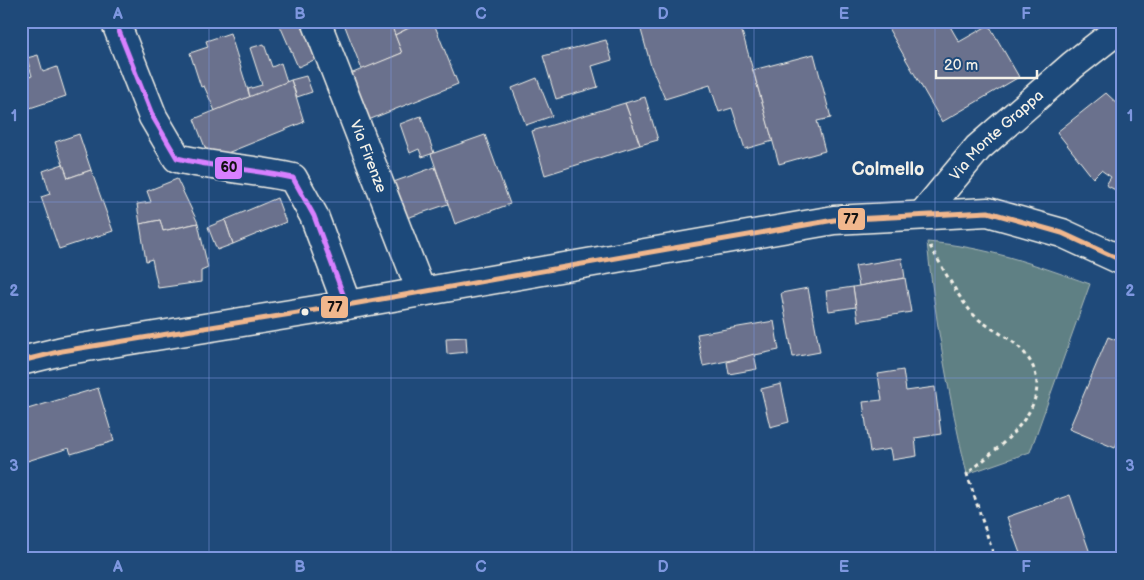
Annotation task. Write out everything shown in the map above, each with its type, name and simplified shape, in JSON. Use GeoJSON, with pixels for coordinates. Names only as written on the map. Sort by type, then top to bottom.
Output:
{"type":"FeatureCollection","features":[{"type":"Feature","properties":{"kind":"main road"},"geometry":{"type":"LineString","coordinates":[[115,21],[154,117],[178,158],[210,166],[264,171],[293,178],[314,216],[347,305]]}},
{"type":"Feature","properties":{"kind":"main road","name":"Via Firenze"},"geometry":{"type":"LineString","coordinates":[[316,21],[420,291]]}},
{"type":"Feature","properties":{"kind":"main road","name":"Via Monte Grappa"},"geometry":{"type":"LineString","coordinates":[[923,214],[978,148],[1073,66],[1123,26]]}},
{"type":"Feature","properties":{"kind":"main road"},"geometry":{"type":"LineString","coordinates":[[25,360],[62,351],[347,305],[834,220],[988,212],[1062,233],[1123,261]]}},
{"type":"Feature","properties":{"kind":"path"},"geometry":{"type":"LineString","coordinates":[[927,242],[976,316],[1021,350],[1035,371],[1035,404],[1017,430],[967,474],[995,559]]}},
{"type":"Feature","properties":{"kind":"green space"},"geometry":{"type":"Polygon","coordinates":[[[927,242],[990,252],[1090,284],[1030,452],[967,474],[943,358],[927,242]]]}},
{"type":"Feature","properties":{"kind":"building"},"geometry":{"type":"Polygon","coordinates":[[[278,21],[300,21],[316,59],[298,67],[278,21]]]}},
{"type":"Feature","properties":{"kind":"building"},"geometry":{"type":"Polygon","coordinates":[[[343,21],[390,21],[402,53],[362,70],[343,21]]]}},
{"type":"Feature","properties":{"kind":"building"},"geometry":{"type":"Polygon","coordinates":[[[390,21],[418,21],[419,23],[395,35],[390,21]]]}},
{"type":"Feature","properties":{"kind":"building"},"geometry":{"type":"Polygon","coordinates":[[[423,21],[433,21],[458,84],[361,123],[343,77],[402,53],[395,35],[423,21]]]}},
{"type":"Feature","properties":{"kind":"building"},"geometry":{"type":"Polygon","coordinates":[[[669,21],[739,21],[773,141],[745,149],[732,108],[719,112],[710,85],[665,99],[651,66],[641,30],[669,21]]]}},
{"type":"Feature","properties":{"kind":"building"},"geometry":{"type":"Polygon","coordinates":[[[884,21],[947,21],[959,42],[989,25],[1019,77],[942,122],[884,21]]]}},
{"type":"Feature","properties":{"kind":"building"},"geometry":{"type":"Polygon","coordinates":[[[230,33],[250,97],[215,111],[204,86],[201,87],[190,53],[208,47],[206,41],[230,33]]]}},
{"type":"Feature","properties":{"kind":"building"},"geometry":{"type":"Polygon","coordinates":[[[606,40],[612,60],[592,66],[598,87],[556,99],[543,56],[606,40]]]}},
{"type":"Feature","properties":{"kind":"building"},"geometry":{"type":"Polygon","coordinates":[[[264,44],[272,67],[281,63],[287,82],[250,97],[248,89],[262,85],[250,48],[264,44]]]}},
{"type":"Feature","properties":{"kind":"building"},"geometry":{"type":"Polygon","coordinates":[[[814,54],[831,118],[817,121],[825,151],[779,164],[753,70],[814,54]]]}},
{"type":"Feature","properties":{"kind":"building"},"geometry":{"type":"Polygon","coordinates":[[[38,55],[43,72],[57,67],[66,96],[21,111],[21,79],[32,76],[27,58],[38,55]]]}},
{"type":"Feature","properties":{"kind":"building"},"geometry":{"type":"Polygon","coordinates":[[[306,76],[312,92],[297,97],[291,80],[306,76]]]}},
{"type":"Feature","properties":{"kind":"building"},"geometry":{"type":"Polygon","coordinates":[[[537,78],[552,116],[526,125],[512,88],[537,78]]]}},
{"type":"Feature","properties":{"kind":"building"},"geometry":{"type":"Polygon","coordinates":[[[291,80],[304,122],[210,160],[194,119],[291,80]]]}},
{"type":"Feature","properties":{"kind":"building"},"geometry":{"type":"Polygon","coordinates":[[[1106,93],[1121,107],[1123,106],[1123,194],[1106,185],[1111,177],[1101,170],[1093,178],[1057,132],[1106,93]]]}},
{"type":"Feature","properties":{"kind":"building"},"geometry":{"type":"Polygon","coordinates":[[[645,97],[658,140],[640,145],[625,103],[645,97]]]}},
{"type":"Feature","properties":{"kind":"building"},"geometry":{"type":"Polygon","coordinates":[[[625,103],[640,145],[545,175],[532,131],[625,103]]]}},
{"type":"Feature","properties":{"kind":"building"},"geometry":{"type":"Polygon","coordinates":[[[421,116],[434,153],[422,157],[419,149],[410,153],[400,124],[421,116]]]}},
{"type":"Feature","properties":{"kind":"building"},"geometry":{"type":"Polygon","coordinates":[[[79,134],[91,170],[68,178],[55,142],[79,134]]]}},
{"type":"Feature","properties":{"kind":"building"},"geometry":{"type":"Polygon","coordinates":[[[485,135],[510,204],[455,224],[431,154],[485,135]]]}},
{"type":"Feature","properties":{"kind":"building"},"geometry":{"type":"Polygon","coordinates":[[[63,164],[68,178],[91,170],[113,231],[59,249],[41,197],[50,194],[43,171],[63,164]]]}},
{"type":"Feature","properties":{"kind":"building"},"geometry":{"type":"Polygon","coordinates":[[[435,167],[448,204],[401,220],[388,184],[435,167]]]}},
{"type":"Feature","properties":{"kind":"building"},"geometry":{"type":"Polygon","coordinates":[[[177,179],[198,223],[163,231],[160,220],[140,224],[137,204],[151,202],[147,191],[177,179]]]}},
{"type":"Feature","properties":{"kind":"building"},"geometry":{"type":"Polygon","coordinates":[[[277,198],[286,222],[233,244],[225,220],[277,198]]]}},
{"type":"Feature","properties":{"kind":"building"},"geometry":{"type":"Polygon","coordinates":[[[160,220],[163,231],[198,223],[208,268],[201,271],[201,282],[158,288],[152,259],[146,261],[140,224],[160,220]]]}},
{"type":"Feature","properties":{"kind":"building"},"geometry":{"type":"Polygon","coordinates":[[[225,220],[233,244],[217,250],[208,227],[225,220]]]}},
{"type":"Feature","properties":{"kind":"building"},"geometry":{"type":"Polygon","coordinates":[[[902,258],[905,278],[859,286],[855,266],[902,258]]]}},
{"type":"Feature","properties":{"kind":"building"},"geometry":{"type":"Polygon","coordinates":[[[905,278],[911,312],[858,321],[853,287],[905,278]]]}},
{"type":"Feature","properties":{"kind":"building"},"geometry":{"type":"Polygon","coordinates":[[[853,287],[856,307],[829,311],[826,291],[853,287]]]}},
{"type":"Feature","properties":{"kind":"building"},"geometry":{"type":"Polygon","coordinates":[[[808,288],[820,352],[793,357],[781,293],[808,288]]]}},
{"type":"Feature","properties":{"kind":"building"},"geometry":{"type":"Polygon","coordinates":[[[774,321],[779,350],[703,366],[697,334],[774,321]]]}},
{"type":"Feature","properties":{"kind":"building"},"geometry":{"type":"Polygon","coordinates":[[[466,337],[467,352],[447,354],[446,338],[466,337]]]}},
{"type":"Feature","properties":{"kind":"building"},"geometry":{"type":"Polygon","coordinates":[[[1108,337],[1123,343],[1123,429],[1115,448],[1069,429],[1108,337]]]}},
{"type":"Feature","properties":{"kind":"building"},"geometry":{"type":"Polygon","coordinates":[[[754,354],[757,369],[729,374],[727,362],[754,354]]]}},
{"type":"Feature","properties":{"kind":"building"},"geometry":{"type":"Polygon","coordinates":[[[903,370],[906,391],[935,387],[941,434],[915,438],[917,456],[892,460],[890,449],[870,452],[863,402],[882,400],[878,374],[903,370]]]}},
{"type":"Feature","properties":{"kind":"building"},"geometry":{"type":"Polygon","coordinates":[[[781,384],[789,422],[770,427],[761,389],[781,384]]]}},
{"type":"Feature","properties":{"kind":"building"},"geometry":{"type":"Polygon","coordinates":[[[98,388],[114,441],[71,454],[69,448],[21,463],[21,411],[98,388]]]}},
{"type":"Feature","properties":{"kind":"building"},"geometry":{"type":"Polygon","coordinates":[[[1070,495],[1092,559],[1022,559],[1007,517],[1070,495]]]}},
{"type":"Feature","properties":{"kind":"transit line","name":"60"},"geometry":{"type":"LineString","coordinates":[[115,21],[153,117],[177,158],[293,178],[314,216],[347,305]]}},
{"type":"Feature","properties":{"kind":"transit line","name":"77"},"geometry":{"type":"LineString","coordinates":[[21,361],[62,351],[347,305],[834,220],[988,212],[1062,233],[1123,261]]}},
{"type":"Feature","properties":{"kind":"district","name":"Colmello"},"geometry":{"type":"Point","coordinates":[888,169]}}]}
